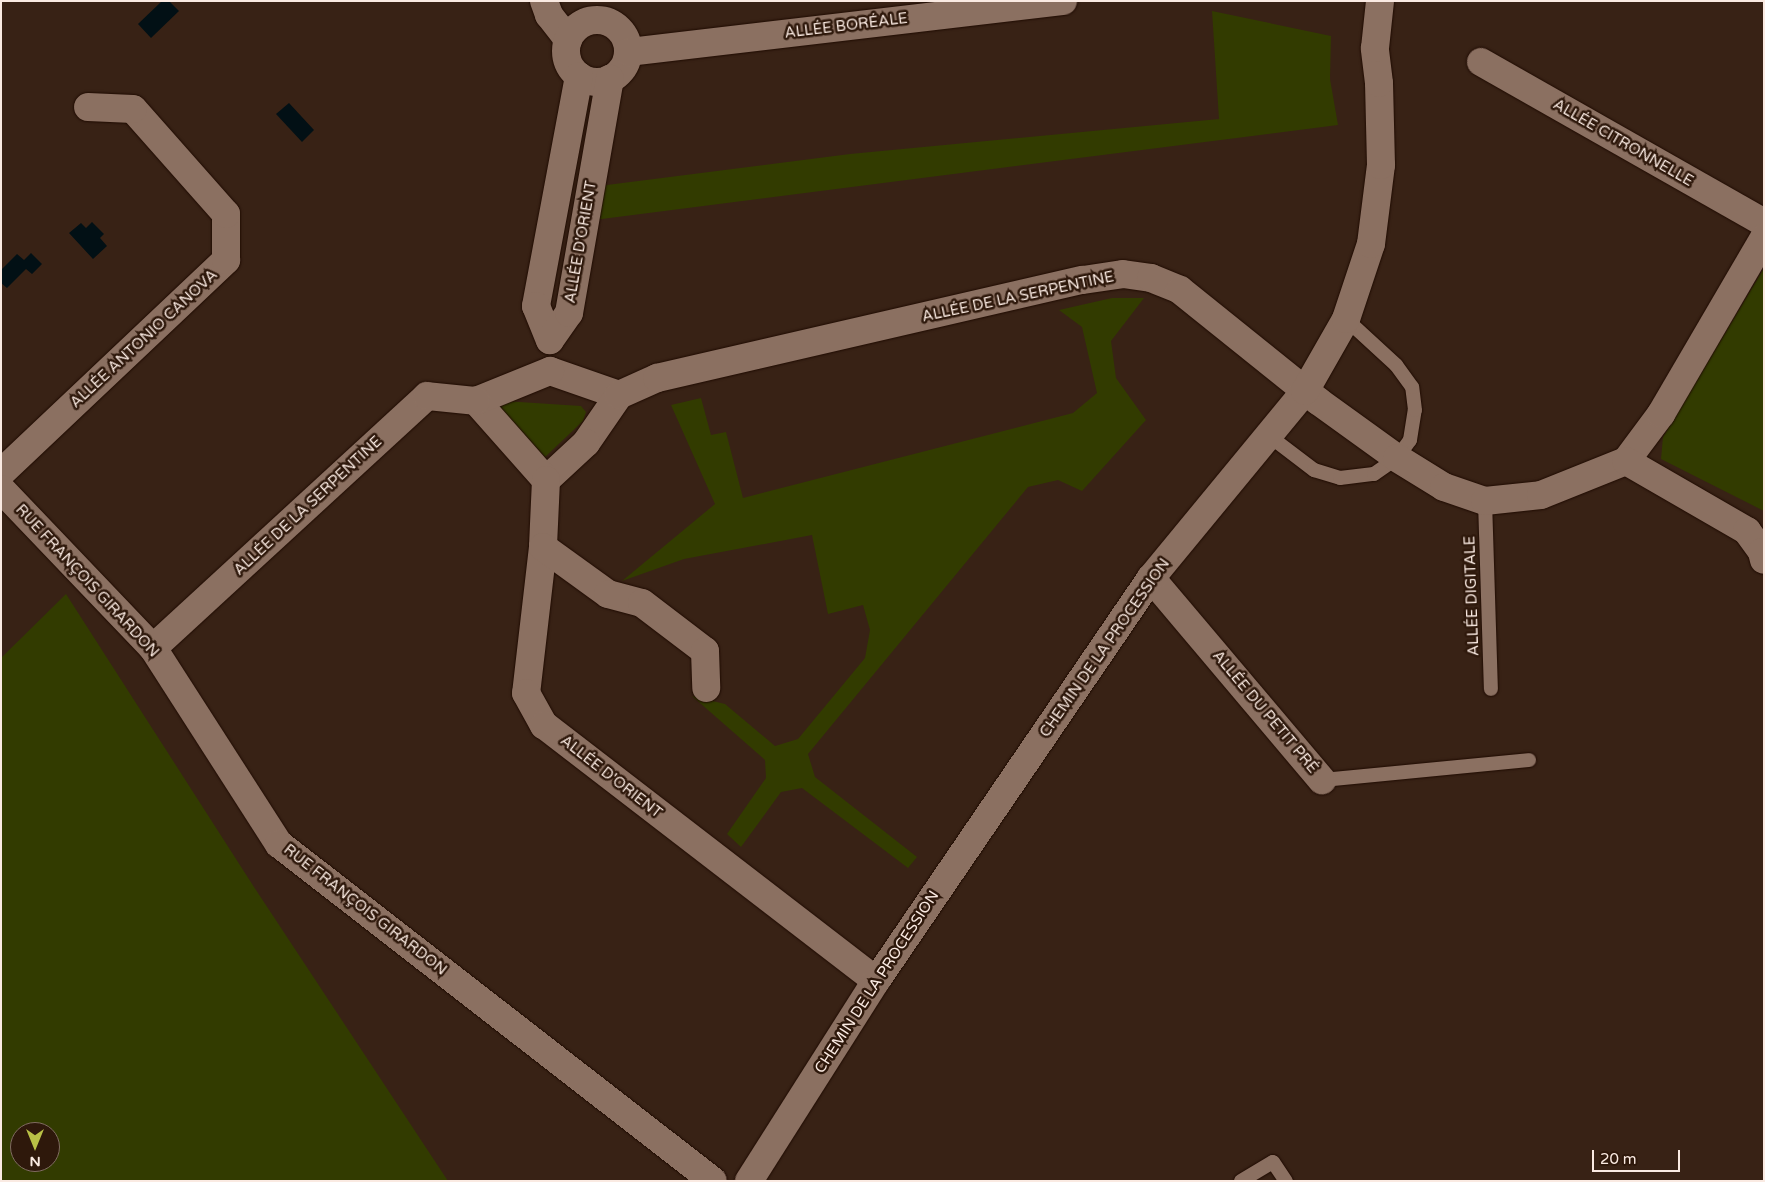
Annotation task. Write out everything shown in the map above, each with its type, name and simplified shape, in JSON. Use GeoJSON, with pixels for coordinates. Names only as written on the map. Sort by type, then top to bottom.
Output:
{"type":"FeatureCollection","features":[{"type":"Feature","properties":{"kind":"street"},"geometry":{"type":"LineString","coordinates":[[544,1],[549,15],[568,39]]}},
{"type":"Feature","properties":{"kind":"street","name":"ALLÉE BORÉALE"},"geometry":{"type":"LineString","coordinates":[[629,52],[1063,1]]}},
{"type":"Feature","properties":{"kind":"street","name":"CHEMIN DE LA PROCESSION"},"geometry":{"type":"LineString","coordinates":[[749,1181],[876,981],[1151,578],[1305,391],[1346,319],[1371,244],[1381,165],[1380,83],[1375,48],[1380,1]]}},
{"type":"Feature","properties":{"kind":"street"},"geometry":{"type":"LineString","coordinates":[[604,20],[622,31],[629,52],[624,68],[610,79],[594,82],[579,76],[567,59],[568,39],[582,23],[604,20]]}},
{"type":"Feature","properties":{"kind":"street","name":"ALLÉE CITRONNELLE"},"geometry":{"type":"LineString","coordinates":[[1482,62],[1764,223]]}},
{"type":"Feature","properties":{"kind":"street"},"geometry":{"type":"LineString","coordinates":[[550,371],[550,340],[536,306],[579,76]]}},
{"type":"Feature","properties":{"kind":"street","name":"ALLÉE D'ORIENT"},"geometry":{"type":"LineString","coordinates":[[550,340],[569,313],[610,79]]}},
{"type":"Feature","properties":{"kind":"street","name":"ALLÉE ANTONIO CANOVA"},"geometry":{"type":"LineString","coordinates":[[1,473],[226,260],[226,214],[133,109],[88,107]]}},
{"type":"Feature","properties":{"kind":"street"},"geometry":{"type":"LineString","coordinates":[[1763,554],[1747,530],[1626,461],[1661,414],[1764,238]]}},
{"type":"Feature","properties":{"kind":"street","name":"ALLÉE DE LA SERPENTINE"},"geometry":{"type":"LineString","coordinates":[[619,395],[657,378],[1083,280],[1123,274],[1151,278],[1180,290],[1305,391],[1397,458],[1444,487],[1485,502],[1542,495],[1626,461]]}},
{"type":"Feature","properties":{"kind":"street"},"geometry":{"type":"LineString","coordinates":[[550,371],[619,395],[586,443],[546,480],[476,401],[550,371]]}},
{"type":"Feature","properties":{"kind":"street","name":"ALLÉE DE LA SERPENTINE"},"geometry":{"type":"LineString","coordinates":[[153,648],[427,396],[476,401]]}},
{"type":"Feature","properties":{"kind":"street","name":"ALLÉE D'ORIENT"},"geometry":{"type":"LineString","coordinates":[[546,480],[543,547],[526,693],[544,725],[876,981]]}},
{"type":"Feature","properties":{"kind":"street","name":"RUE FRANÇOIS GIRARDON"},"geometry":{"type":"LineString","coordinates":[[1,489],[153,648],[279,844],[713,1181]]}},
{"type":"Feature","properties":{"kind":"street"},"geometry":{"type":"LineString","coordinates":[[543,547],[608,594],[642,603],[705,651],[706,688]]}},
{"type":"Feature","properties":{"kind":"street","name":"ALLÉE DU PETIT PRÉ"},"geometry":{"type":"LineString","coordinates":[[1151,578],[1322,780]]}},
{"type":"Feature","properties":{"kind":"lane"},"geometry":{"type":"LineString","coordinates":[[1268,435],[1314,470],[1340,478],[1374,474],[1397,458],[1410,440],[1415,410],[1412,387],[1396,365],[1346,319]]}},
{"type":"Feature","properties":{"kind":"lane","name":"ALLÉE DIGITALE"},"geometry":{"type":"LineString","coordinates":[[1485,502],[1491,689]]}},
{"type":"Feature","properties":{"kind":"lane","name":"ALLÉE DU PETIT PRÉ"},"geometry":{"type":"LineString","coordinates":[[1322,780],[1529,760]]}},
{"type":"Feature","properties":{"kind":"lane"},"geometry":{"type":"LineString","coordinates":[[1241,1181],[1273,1162],[1286,1181]]}},
{"type":"Feature","properties":{"kind":"green space"},"geometry":{"type":"Polygon","coordinates":[[[1212,11],[1331,36],[1330,79],[1338,125],[594,220],[599,186],[850,154],[1219,119],[1212,11]]]}},
{"type":"Feature","properties":{"kind":"green space"},"geometry":{"type":"Polygon","coordinates":[[[1764,268],[1764,511],[1661,459],[1663,437],[1764,268]]]}},
{"type":"Feature","properties":{"kind":"green space"},"geometry":{"type":"Polygon","coordinates":[[[1112,298],[1144,298],[1111,341],[1116,378],[1146,420],[1082,491],[1058,480],[1028,487],[808,754],[815,777],[917,857],[908,868],[802,788],[781,792],[741,847],[727,834],[766,778],[765,760],[692,696],[725,704],[775,746],[798,739],[865,658],[870,630],[863,605],[828,614],[812,535],[684,559],[622,581],[715,504],[671,405],[701,398],[711,435],[726,432],[743,498],[1073,413],[1097,393],[1082,327],[1059,310],[1112,298]]]}},
{"type":"Feature","properties":{"kind":"green space"},"geometry":{"type":"Polygon","coordinates":[[[504,401],[581,406],[586,412],[583,421],[545,457],[500,407],[504,401]]]}},
{"type":"Feature","properties":{"kind":"green space"},"geometry":{"type":"Polygon","coordinates":[[[66,594],[254,887],[448,1181],[1,1181],[1,658],[66,594]]]}},
{"type":"Feature","properties":{"kind":"shaded area"},"geometry":{"type":"Polygon","coordinates":[[[162,1],[169,1],[179,11],[151,38],[138,24],[162,1]]]}},
{"type":"Feature","properties":{"kind":"shaded area"},"geometry":{"type":"Polygon","coordinates":[[[289,103],[314,130],[302,142],[276,114],[289,103]]]}},
{"type":"Feature","properties":{"kind":"shaded area"},"geometry":{"type":"Polygon","coordinates":[[[92,222],[104,234],[100,238],[107,246],[93,259],[69,233],[81,223],[86,228],[92,222]]]}},
{"type":"Feature","properties":{"kind":"shaded area"},"geometry":{"type":"Polygon","coordinates":[[[31,253],[42,264],[32,274],[26,269],[7,288],[1,283],[1,270],[17,254],[24,260],[31,253]]]}}]}
